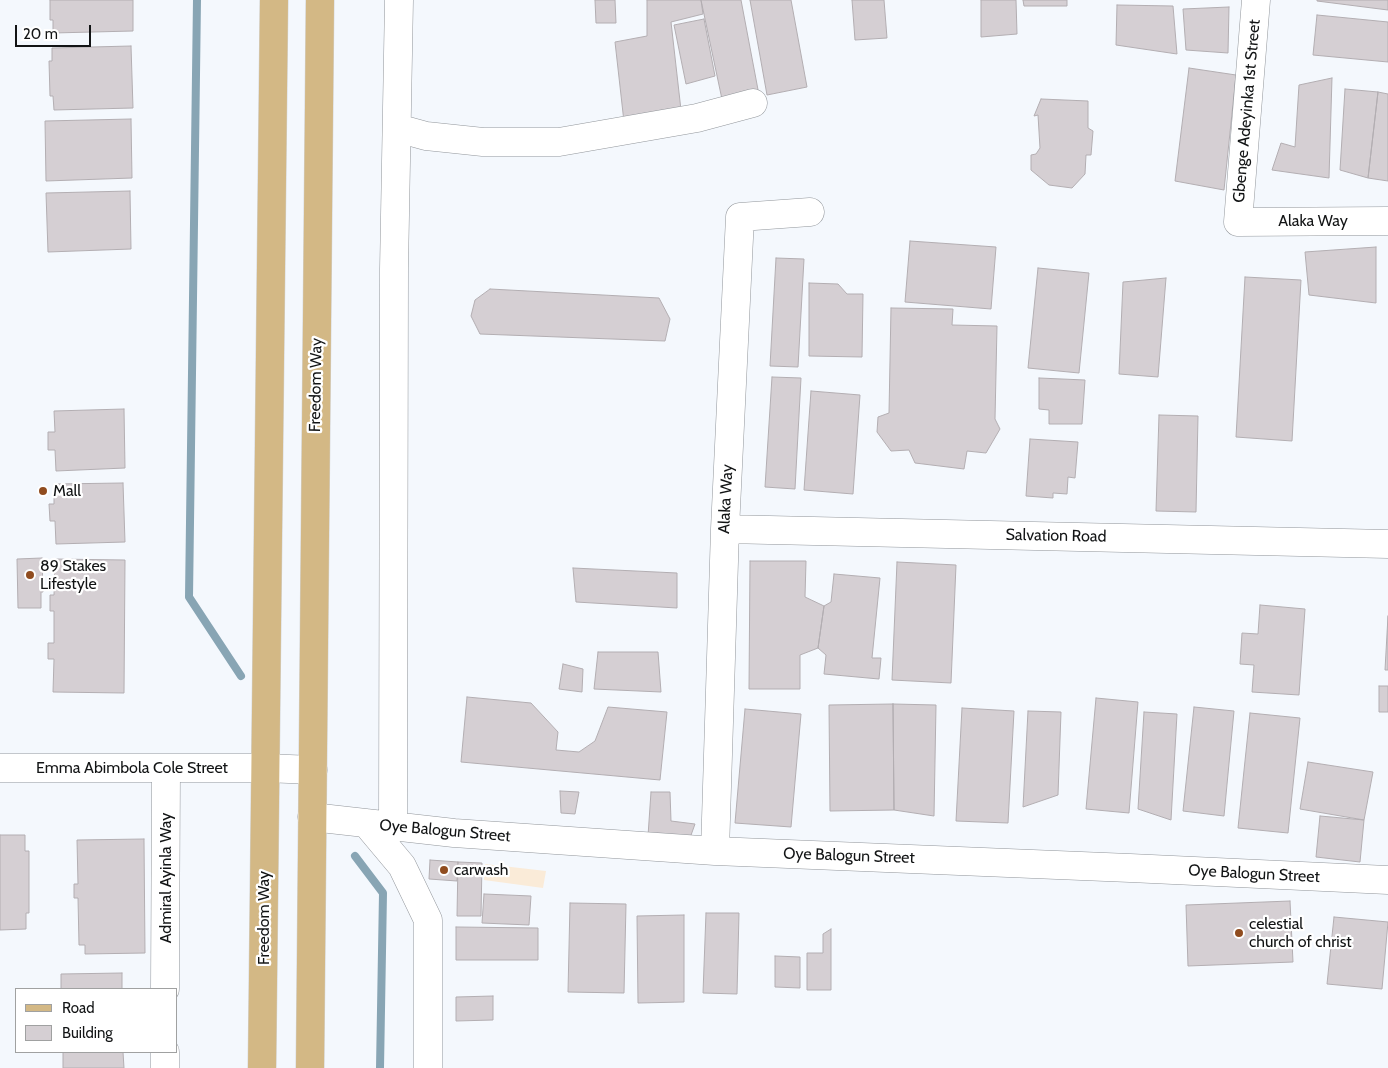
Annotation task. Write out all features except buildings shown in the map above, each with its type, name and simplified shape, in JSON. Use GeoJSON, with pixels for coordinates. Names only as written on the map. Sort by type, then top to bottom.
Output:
{"type":"FeatureCollection","features":[{"type":"Feature","properties":{"kind":"main road","name":"Freedom Way"},"geometry":{"type":"LineString","coordinates":[[262,1068],[274,0]]}},
{"type":"Feature","properties":{"kind":"main road","name":"Freedom Way"},"geometry":{"type":"LineString","coordinates":[[310,1068],[320,0]]}},
{"type":"Feature","properties":{"kind":"street"},"geometry":{"type":"LineString","coordinates":[[393,827],[394,269],[399,0]]}},
{"type":"Feature","properties":{"kind":"street","name":"Gbenge Adeyinka 1st Street"},"geometry":{"type":"LineString","coordinates":[[1238,222],[1256,0]]}},
{"type":"Feature","properties":{"kind":"street"},"geometry":{"type":"LineString","coordinates":[[396,128],[426,136],[483,142],[559,142],[697,118],[753,103]]}},
{"type":"Feature","properties":{"kind":"street","name":"Alaka Way"},"geometry":{"type":"LineString","coordinates":[[715,851],[725,528],[740,217],[810,212]]}},
{"type":"Feature","properties":{"kind":"street","name":"Alaka Way"},"geometry":{"type":"LineString","coordinates":[[1238,222],[1388,221]]}},
{"type":"Feature","properties":{"kind":"street","name":"Salvation Road"},"geometry":{"type":"LineString","coordinates":[[725,528],[1388,544]]}},
{"type":"Feature","properties":{"kind":"street","name":"Emma Abimbola Cole Street"},"geometry":{"type":"LineString","coordinates":[[0,768],[265,768]]}},
{"type":"Feature","properties":{"kind":"street","name":"Admiral Ayinla Way"},"geometry":{"type":"LineString","coordinates":[[165,988],[166,768]]}},
{"type":"Feature","properties":{"kind":"street"},"geometry":{"type":"LineString","coordinates":[[265,768],[313,770]]}},
{"type":"Feature","properties":{"kind":"street","name":"Oye Balogun Street"},"geometry":{"type":"LineString","coordinates":[[312,817],[454,833],[715,851],[1388,880]]}},
{"type":"Feature","properties":{"kind":"street"},"geometry":{"type":"LineString","coordinates":[[366,823],[402,866],[428,920],[428,1068]]}},
{"type":"Feature","properties":{"kind":"street"},"geometry":{"type":"LineString","coordinates":[[165,1053],[165,1068]]}},
{"type":"Feature","properties":{"kind":"shaded area"},"geometry":{"type":"Polygon","coordinates":[[[485,864],[546,871],[543,888],[484,880],[485,864]]]}},
{"type":"Feature","properties":{"kind":"waterway"},"geometry":{"type":"LineString","coordinates":[[197,0],[189,597],[241,676]]}},
{"type":"Feature","properties":{"kind":"waterway"},"geometry":{"type":"LineString","coordinates":[[355,856],[383,893],[380,1068]]}},
{"type":"Feature","properties":{"kind":"place","name":"Mall"},"geometry":{"type":"Point","coordinates":[43,491]}},
{"type":"Feature","properties":{"kind":"place","name":"89 Stakes Lifestyle"},"geometry":{"type":"Point","coordinates":[30,575]}},
{"type":"Feature","properties":{"kind":"place","name":"carwash"},"geometry":{"type":"Point","coordinates":[444,870]}},
{"type":"Feature","properties":{"kind":"place","name":"celestial church of christ"},"geometry":{"type":"Point","coordinates":[1239,933]}}]}
